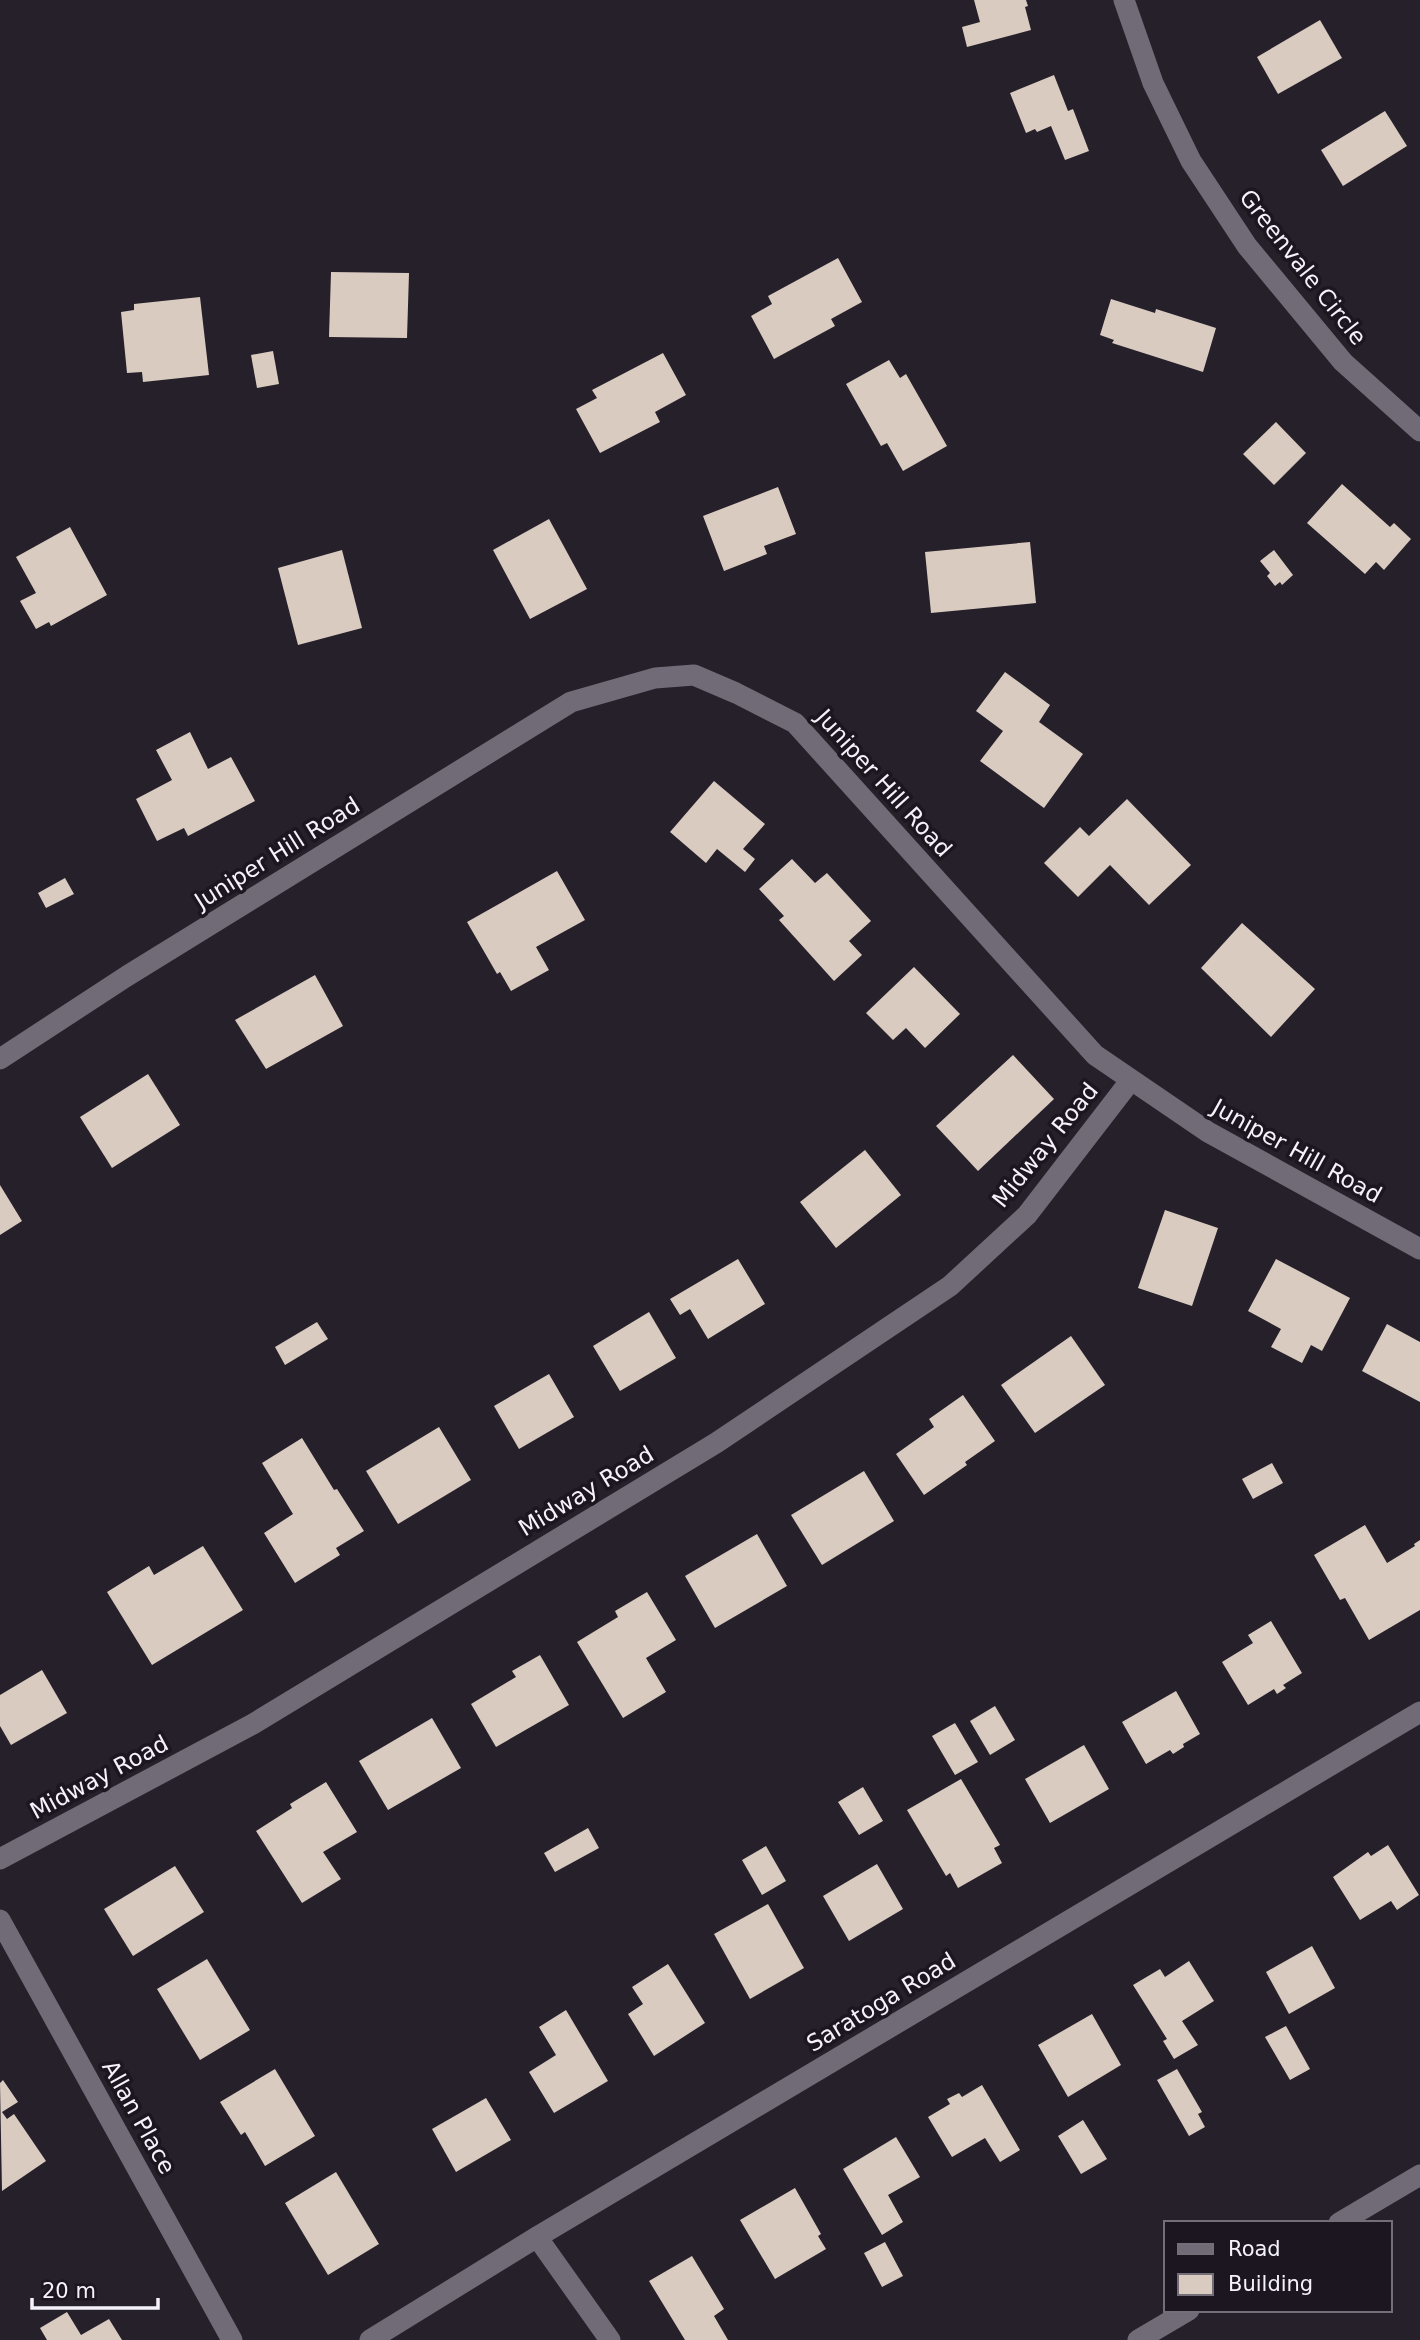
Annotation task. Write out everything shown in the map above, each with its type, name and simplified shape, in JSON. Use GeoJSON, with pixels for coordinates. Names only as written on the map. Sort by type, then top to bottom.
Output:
{"type":"FeatureCollection","features":[{"type":"Feature","properties":{"kind":"street","name":"Greenvale Circle"},"geometry":{"type":"LineString","coordinates":[[1124,0],[1153,83],[1191,160],[1247,246],[1343,362],[1420,431]]}},
{"type":"Feature","properties":{"kind":"street","name":"Juniper Hill Road"},"geometry":{"type":"LineString","coordinates":[[0,1059],[127,976],[571,702],[654,678],[694,674],[794,723],[1095,1055],[1208,1132],[1420,1249]]}},
{"type":"Feature","properties":{"kind":"street","name":"Midway Road"},"geometry":{"type":"LineString","coordinates":[[0,1859],[265,1717],[716,1443],[950,1286],[1027,1214],[1131,1080]]}},
{"type":"Feature","properties":{"kind":"street","name":"Saratoga Road"},"geometry":{"type":"LineString","coordinates":[[370,2340],[1420,1712]]}},
{"type":"Feature","properties":{"kind":"street","name":"Allan Place"},"geometry":{"type":"LineString","coordinates":[[0,1920],[232,2340]]}},
{"type":"Feature","properties":{"kind":"street"},"geometry":{"type":"LineString","coordinates":[[1342,2221],[1420,2175]]}},
{"type":"Feature","properties":{"kind":"street"},"geometry":{"type":"LineString","coordinates":[[537,2238],[610,2340]]}},
{"type":"Feature","properties":{"kind":"street"},"geometry":{"type":"LineString","coordinates":[[1138,2340],[1186,2312]]}},
{"type":"Feature","properties":{"kind":"building"},"geometry":{"type":"Polygon","coordinates":[[[974,0],[1026,0],[1028,6],[1025,7],[1031,30],[967,47],[962,27],[980,22],[974,0]]]}},
{"type":"Feature","properties":{"kind":"building"},"geometry":{"type":"Polygon","coordinates":[[[1320,20],[1342,58],[1278,94],[1257,57],[1320,20]]]}},
{"type":"Feature","properties":{"kind":"building"},"geometry":{"type":"Polygon","coordinates":[[[1054,75],[1068,111],[1073,109],[1089,151],[1065,160],[1051,126],[1026,133],[1010,93],[1054,75]]]}},
{"type":"Feature","properties":{"kind":"building"},"geometry":{"type":"Polygon","coordinates":[[[1385,111],[1407,146],[1343,186],[1321,150],[1385,111]]]}},
{"type":"Feature","properties":{"kind":"building"},"geometry":{"type":"Polygon","coordinates":[[[838,258],[862,302],[831,319],[835,326],[774,359],[751,316],[772,304],[768,296],[838,258]]]}},
{"type":"Feature","properties":{"kind":"building"},"geometry":{"type":"Polygon","coordinates":[[[331,272],[409,273],[407,338],[329,337],[331,272]]]}},
{"type":"Feature","properties":{"kind":"building"},"geometry":{"type":"Polygon","coordinates":[[[200,297],[209,375],[143,382],[142,372],[127,373],[121,312],[134,310],[134,304],[200,297]]]}},
{"type":"Feature","properties":{"kind":"building"},"geometry":{"type":"Polygon","coordinates":[[[1111,299],[1155,313],[1156,309],[1216,328],[1203,372],[1112,343],[1114,340],[1100,335],[1111,299]]]}},
{"type":"Feature","properties":{"kind":"building"},"geometry":{"type":"Polygon","coordinates":[[[273,351],[279,384],[257,388],[251,355],[273,351]]]}},
{"type":"Feature","properties":{"kind":"building"},"geometry":{"type":"Polygon","coordinates":[[[663,353],[686,395],[655,412],[660,422],[600,453],[576,409],[597,398],[592,390],[663,353]]]}},
{"type":"Feature","properties":{"kind":"building"},"geometry":{"type":"Polygon","coordinates":[[[889,360],[900,378],[906,374],[947,446],[903,471],[887,443],[881,446],[846,384],[889,360]]]}},
{"type":"Feature","properties":{"kind":"building"},"geometry":{"type":"Polygon","coordinates":[[[1276,422],[1306,453],[1274,485],[1243,454],[1276,422]]]}},
{"type":"Feature","properties":{"kind":"building"},"geometry":{"type":"Polygon","coordinates":[[[1342,484],[1390,527],[1394,523],[1411,539],[1384,570],[1376,562],[1365,574],[1307,523],[1342,484]]]}},
{"type":"Feature","properties":{"kind":"building"},"geometry":{"type":"Polygon","coordinates":[[[778,487],[796,534],[764,546],[767,554],[724,571],[703,516],[778,487]]]}},
{"type":"Feature","properties":{"kind":"building"},"geometry":{"type":"Polygon","coordinates":[[[549,519],[587,589],[530,619],[493,550],[549,519]]]}},
{"type":"Feature","properties":{"kind":"building"},"geometry":{"type":"Polygon","coordinates":[[[70,527],[107,595],[51,626],[49,622],[36,629],[20,601],[36,593],[16,557],[70,527]]]}},
{"type":"Feature","properties":{"kind":"building"},"geometry":{"type":"Polygon","coordinates":[[[1030,542],[1036,603],[931,613],[925,552],[1030,542]]]}},
{"type":"Feature","properties":{"kind":"building"},"geometry":{"type":"Polygon","coordinates":[[[342,550],[362,628],[298,645],[278,568],[342,550]]]}},
{"type":"Feature","properties":{"kind":"building"},"geometry":{"type":"Polygon","coordinates":[[[1274,550],[1293,575],[1282,585],[1280,582],[1275,586],[1267,576],[1270,573],[1260,561],[1274,550]]]}},
{"type":"Feature","properties":{"kind":"building"},"geometry":{"type":"Polygon","coordinates":[[[1005,672],[1050,705],[1039,722],[1083,754],[1044,808],[980,761],[1003,731],[976,711],[1005,672]]]}},
{"type":"Feature","properties":{"kind":"building"},"geometry":{"type":"Polygon","coordinates":[[[190,732],[208,769],[231,757],[255,801],[188,836],[184,828],[157,841],[136,799],[172,780],[156,750],[190,732]]]}},
{"type":"Feature","properties":{"kind":"building"},"geometry":{"type":"Polygon","coordinates":[[[714,781],[765,824],[743,849],[755,859],[745,872],[717,849],[706,863],[670,832],[714,781]]]}},
{"type":"Feature","properties":{"kind":"building"},"geometry":{"type":"Polygon","coordinates":[[[1127,799],[1191,865],[1149,905],[1110,865],[1078,897],[1044,863],[1080,827],[1089,836],[1127,799]]]}},
{"type":"Feature","properties":{"kind":"building"},"geometry":{"type":"Polygon","coordinates":[[[792,859],[815,883],[827,873],[871,921],[849,941],[862,955],[834,981],[779,920],[784,916],[759,889],[792,859]]]}},
{"type":"Feature","properties":{"kind":"building"},"geometry":{"type":"Polygon","coordinates":[[[557,871],[585,920],[536,947],[549,970],[511,991],[500,972],[497,974],[467,922],[557,871]]]}},
{"type":"Feature","properties":{"kind":"building"},"geometry":{"type":"Polygon","coordinates":[[[65,878],[74,894],[46,908],[38,893],[65,878]]]}},
{"type":"Feature","properties":{"kind":"building"},"geometry":{"type":"Polygon","coordinates":[[[1242,923],[1315,989],[1271,1037],[1201,968],[1242,923]]]}},
{"type":"Feature","properties":{"kind":"building"},"geometry":{"type":"Polygon","coordinates":[[[914,967],[960,1014],[925,1048],[906,1028],[893,1040],[866,1013],[914,967]]]}},
{"type":"Feature","properties":{"kind":"building"},"geometry":{"type":"Polygon","coordinates":[[[315,975],[343,1026],[266,1069],[235,1020],[315,975]]]}},
{"type":"Feature","properties":{"kind":"building"},"geometry":{"type":"Polygon","coordinates":[[[1013,1055],[1054,1099],[978,1171],[936,1126],[1013,1055]]]}},
{"type":"Feature","properties":{"kind":"building"},"geometry":{"type":"Polygon","coordinates":[[[148,1074],[180,1125],[112,1168],[80,1117],[148,1074]]]}},
{"type":"Feature","properties":{"kind":"building"},"geometry":{"type":"Polygon","coordinates":[[[865,1150],[901,1195],[836,1248],[800,1202],[865,1150]]]}},
{"type":"Feature","properties":{"kind":"building"},"geometry":{"type":"Polygon","coordinates":[[[0,1185],[22,1221],[0,1235],[0,1185]]]}},
{"type":"Feature","properties":{"kind":"building"},"geometry":{"type":"Polygon","coordinates":[[[1165,1210],[1218,1228],[1192,1306],[1138,1288],[1165,1210]]]}},
{"type":"Feature","properties":{"kind":"building"},"geometry":{"type":"Polygon","coordinates":[[[738,1259],[765,1304],[708,1339],[690,1309],[680,1315],[670,1299],[738,1259]]]}},
{"type":"Feature","properties":{"kind":"building"},"geometry":{"type":"Polygon","coordinates":[[[1276,1259],[1350,1298],[1322,1351],[1311,1345],[1302,1363],[1271,1347],[1281,1329],[1248,1311],[1276,1259]]]}},
{"type":"Feature","properties":{"kind":"building"},"geometry":{"type":"Polygon","coordinates":[[[649,1312],[676,1358],[620,1391],[593,1346],[649,1312]]]}},
{"type":"Feature","properties":{"kind":"building"},"geometry":{"type":"Polygon","coordinates":[[[317,1322],[328,1339],[285,1365],[275,1347],[317,1322]]]}},
{"type":"Feature","properties":{"kind":"building"},"geometry":{"type":"Polygon","coordinates":[[[1387,1324],[1420,1342],[1420,1402],[1362,1371],[1387,1324]]]}},
{"type":"Feature","properties":{"kind":"building"},"geometry":{"type":"Polygon","coordinates":[[[1071,1336],[1105,1385],[1035,1433],[1001,1385],[1071,1336]]]}},
{"type":"Feature","properties":{"kind":"building"},"geometry":{"type":"Polygon","coordinates":[[[549,1374],[574,1417],[519,1449],[494,1406],[549,1374]]]}},
{"type":"Feature","properties":{"kind":"building"},"geometry":{"type":"Polygon","coordinates":[[[963,1395],[995,1441],[965,1462],[967,1465],[924,1495],[896,1454],[934,1427],[929,1419],[963,1395]]]}},
{"type":"Feature","properties":{"kind":"building"},"geometry":{"type":"Polygon","coordinates":[[[439,1427],[471,1480],[398,1524],[366,1471],[439,1427]]]}},
{"type":"Feature","properties":{"kind":"building"},"geometry":{"type":"Polygon","coordinates":[[[302,1438],[334,1490],[337,1489],[364,1531],[336,1548],[340,1555],[295,1583],[264,1533],[293,1514],[262,1463],[302,1438]]]}},
{"type":"Feature","properties":{"kind":"building"},"geometry":{"type":"Polygon","coordinates":[[[1272,1463],[1283,1483],[1253,1499],[1242,1479],[1272,1463]]]}},
{"type":"Feature","properties":{"kind":"building"},"geometry":{"type":"Polygon","coordinates":[[[864,1471],[894,1521],[822,1565],[791,1515],[864,1471]]]}},
{"type":"Feature","properties":{"kind":"building"},"geometry":{"type":"Polygon","coordinates":[[[1365,1525],[1387,1563],[1420,1540],[1420,1610],[1369,1640],[1345,1598],[1340,1600],[1314,1555],[1365,1525]]]}},
{"type":"Feature","properties":{"kind":"building"},"geometry":{"type":"Polygon","coordinates":[[[757,1534],[787,1586],[715,1628],[685,1576],[757,1534]]]}},
{"type":"Feature","properties":{"kind":"building"},"geometry":{"type":"Polygon","coordinates":[[[203,1546],[243,1610],[152,1665],[107,1592],[149,1566],[154,1575],[203,1546]]]}},
{"type":"Feature","properties":{"kind":"building"},"geometry":{"type":"Polygon","coordinates":[[[647,1592],[676,1640],[646,1658],[666,1692],[623,1718],[577,1642],[618,1617],[615,1611],[647,1592]]]}},
{"type":"Feature","properties":{"kind":"building"},"geometry":{"type":"Polygon","coordinates":[[[1271,1621],[1302,1673],[1283,1685],[1286,1688],[1277,1694],[1274,1689],[1248,1705],[1222,1662],[1253,1643],[1248,1635],[1271,1621]]]}},
{"type":"Feature","properties":{"kind":"building"},"geometry":{"type":"Polygon","coordinates":[[[540,1655],[569,1705],[496,1747],[471,1704],[516,1677],[512,1671],[540,1655]]]}},
{"type":"Feature","properties":{"kind":"building"},"geometry":{"type":"Polygon","coordinates":[[[42,1670],[67,1713],[11,1745],[0,1726],[0,1695],[42,1670]]]}},
{"type":"Feature","properties":{"kind":"building"},"geometry":{"type":"Polygon","coordinates":[[[1176,1691],[1200,1734],[1173,1754],[1170,1750],[1146,1764],[1122,1722],[1176,1691]]]}},
{"type":"Feature","properties":{"kind":"building"},"geometry":{"type":"Polygon","coordinates":[[[995,1706],[1015,1740],[990,1755],[970,1721],[995,1706]]]}},
{"type":"Feature","properties":{"kind":"building"},"geometry":{"type":"Polygon","coordinates":[[[432,1718],[461,1768],[388,1810],[359,1761],[432,1718]]]}},
{"type":"Feature","properties":{"kind":"building"},"geometry":{"type":"Polygon","coordinates":[[[955,1723],[978,1762],[955,1775],[932,1736],[955,1723]]]}},
{"type":"Feature","properties":{"kind":"building"},"geometry":{"type":"Polygon","coordinates":[[[1084,1745],[1109,1789],[1050,1823],[1025,1779],[1084,1745]]]}},
{"type":"Feature","properties":{"kind":"building"},"geometry":{"type":"Polygon","coordinates":[[[961,1779],[1000,1845],[994,1848],[1002,1863],[958,1888],[950,1873],[946,1876],[907,1810],[961,1779]]]}},
{"type":"Feature","properties":{"kind":"building"},"geometry":{"type":"Polygon","coordinates":[[[326,1782],[357,1832],[323,1852],[341,1879],[302,1903],[256,1831],[292,1808],[290,1804],[326,1782]]]}},
{"type":"Feature","properties":{"kind":"building"},"geometry":{"type":"Polygon","coordinates":[[[863,1787],[883,1821],[859,1835],[838,1802],[863,1787]]]}},
{"type":"Feature","properties":{"kind":"building"},"geometry":{"type":"Polygon","coordinates":[[[588,1828],[599,1848],[555,1872],[544,1853],[588,1828]]]}},
{"type":"Feature","properties":{"kind":"building"},"geometry":{"type":"Polygon","coordinates":[[[1388,1845],[1419,1895],[1397,1910],[1391,1901],[1360,1920],[1333,1877],[1368,1852],[1371,1856],[1388,1845]]]}},
{"type":"Feature","properties":{"kind":"building"},"geometry":{"type":"Polygon","coordinates":[[[766,1846],[786,1881],[762,1895],[742,1860],[766,1846]]]}},
{"type":"Feature","properties":{"kind":"building"},"geometry":{"type":"Polygon","coordinates":[[[877,1864],[903,1909],[849,1941],[823,1896],[877,1864]]]}},
{"type":"Feature","properties":{"kind":"building"},"geometry":{"type":"Polygon","coordinates":[[[175,1866],[204,1912],[133,1956],[104,1909],[175,1866]]]}},
{"type":"Feature","properties":{"kind":"building"},"geometry":{"type":"Polygon","coordinates":[[[768,1904],[804,1968],[750,1999],[714,1934],[768,1904]]]}},
{"type":"Feature","properties":{"kind":"building"},"geometry":{"type":"Polygon","coordinates":[[[1312,1946],[1335,1988],[1289,2014],[1266,1972],[1312,1946]]]}},
{"type":"Feature","properties":{"kind":"building"},"geometry":{"type":"Polygon","coordinates":[[[207,1959],[250,2030],[200,2060],[157,1989],[207,1959]]]}},
{"type":"Feature","properties":{"kind":"building"},"geometry":{"type":"Polygon","coordinates":[[[1189,1961],[1214,2001],[1182,2021],[1198,2045],[1174,2059],[1163,2041],[1167,2039],[1133,1985],[1160,1969],[1165,1977],[1189,1961]]]}},
{"type":"Feature","properties":{"kind":"building"},"geometry":{"type":"Polygon","coordinates":[[[668,1964],[705,2023],[654,2056],[628,2014],[643,2004],[632,1987],[668,1964]]]}},
{"type":"Feature","properties":{"kind":"building"},"geometry":{"type":"Polygon","coordinates":[[[566,2010],[608,2081],[554,2113],[529,2072],[556,2055],[539,2027],[566,2010]]]}},
{"type":"Feature","properties":{"kind":"building"},"geometry":{"type":"Polygon","coordinates":[[[1092,2014],[1121,2065],[1068,2097],[1038,2045],[1092,2014]]]}},
{"type":"Feature","properties":{"kind":"building"},"geometry":{"type":"Polygon","coordinates":[[[1286,2026],[1310,2069],[1290,2080],[1265,2037],[1286,2026]]]}},
{"type":"Feature","properties":{"kind":"building"},"geometry":{"type":"Polygon","coordinates":[[[275,2069],[315,2136],[265,2166],[245,2132],[241,2135],[220,2102],[275,2069]]]}},
{"type":"Feature","properties":{"kind":"building"},"geometry":{"type":"Polygon","coordinates":[[[1177,2069],[1202,2112],[1198,2114],[1205,2127],[1189,2136],[1157,2080],[1177,2069]]]}},
{"type":"Feature","properties":{"kind":"building"},"geometry":{"type":"Polygon","coordinates":[[[3,2080],[18,2102],[2,2112],[7,2119],[14,2114],[46,2161],[2,2191],[0,2083],[3,2080]]]}},
{"type":"Feature","properties":{"kind":"building"},"geometry":{"type":"Polygon","coordinates":[[[982,2085],[1020,2150],[1000,2162],[985,2138],[952,2157],[928,2117],[950,2104],[947,2099],[959,2093],[962,2097],[982,2085]]]}},
{"type":"Feature","properties":{"kind":"building"},"geometry":{"type":"Polygon","coordinates":[[[486,2098],[511,2140],[456,2172],[432,2129],[486,2098]]]}},
{"type":"Feature","properties":{"kind":"building"},"geometry":{"type":"Polygon","coordinates":[[[1083,2120],[1107,2159],[1081,2174],[1058,2136],[1083,2120]]]}},
{"type":"Feature","properties":{"kind":"building"},"geometry":{"type":"Polygon","coordinates":[[[896,2137],[920,2177],[888,2195],[903,2222],[882,2235],[843,2169],[896,2137]]]}},
{"type":"Feature","properties":{"kind":"building"},"geometry":{"type":"Polygon","coordinates":[[[336,2172],[379,2244],[328,2275],[285,2203],[336,2172]]]}},
{"type":"Feature","properties":{"kind":"building"},"geometry":{"type":"Polygon","coordinates":[[[795,2188],[821,2234],[818,2236],[826,2249],[775,2279],[740,2220],[795,2188]]]}},
{"type":"Feature","properties":{"kind":"building"},"geometry":{"type":"Polygon","coordinates":[[[885,2242],[903,2276],[882,2287],[864,2253],[885,2242]]]}},
{"type":"Feature","properties":{"kind":"building"},"geometry":{"type":"Polygon","coordinates":[[[692,2256],[724,2309],[714,2316],[728,2340],[685,2340],[649,2281],[692,2256]]]}},
{"type":"Feature","properties":{"kind":"building"},"geometry":{"type":"Polygon","coordinates":[[[67,2312],[81,2335],[109,2319],[122,2340],[47,2340],[40,2328],[67,2312]]]}}]}
